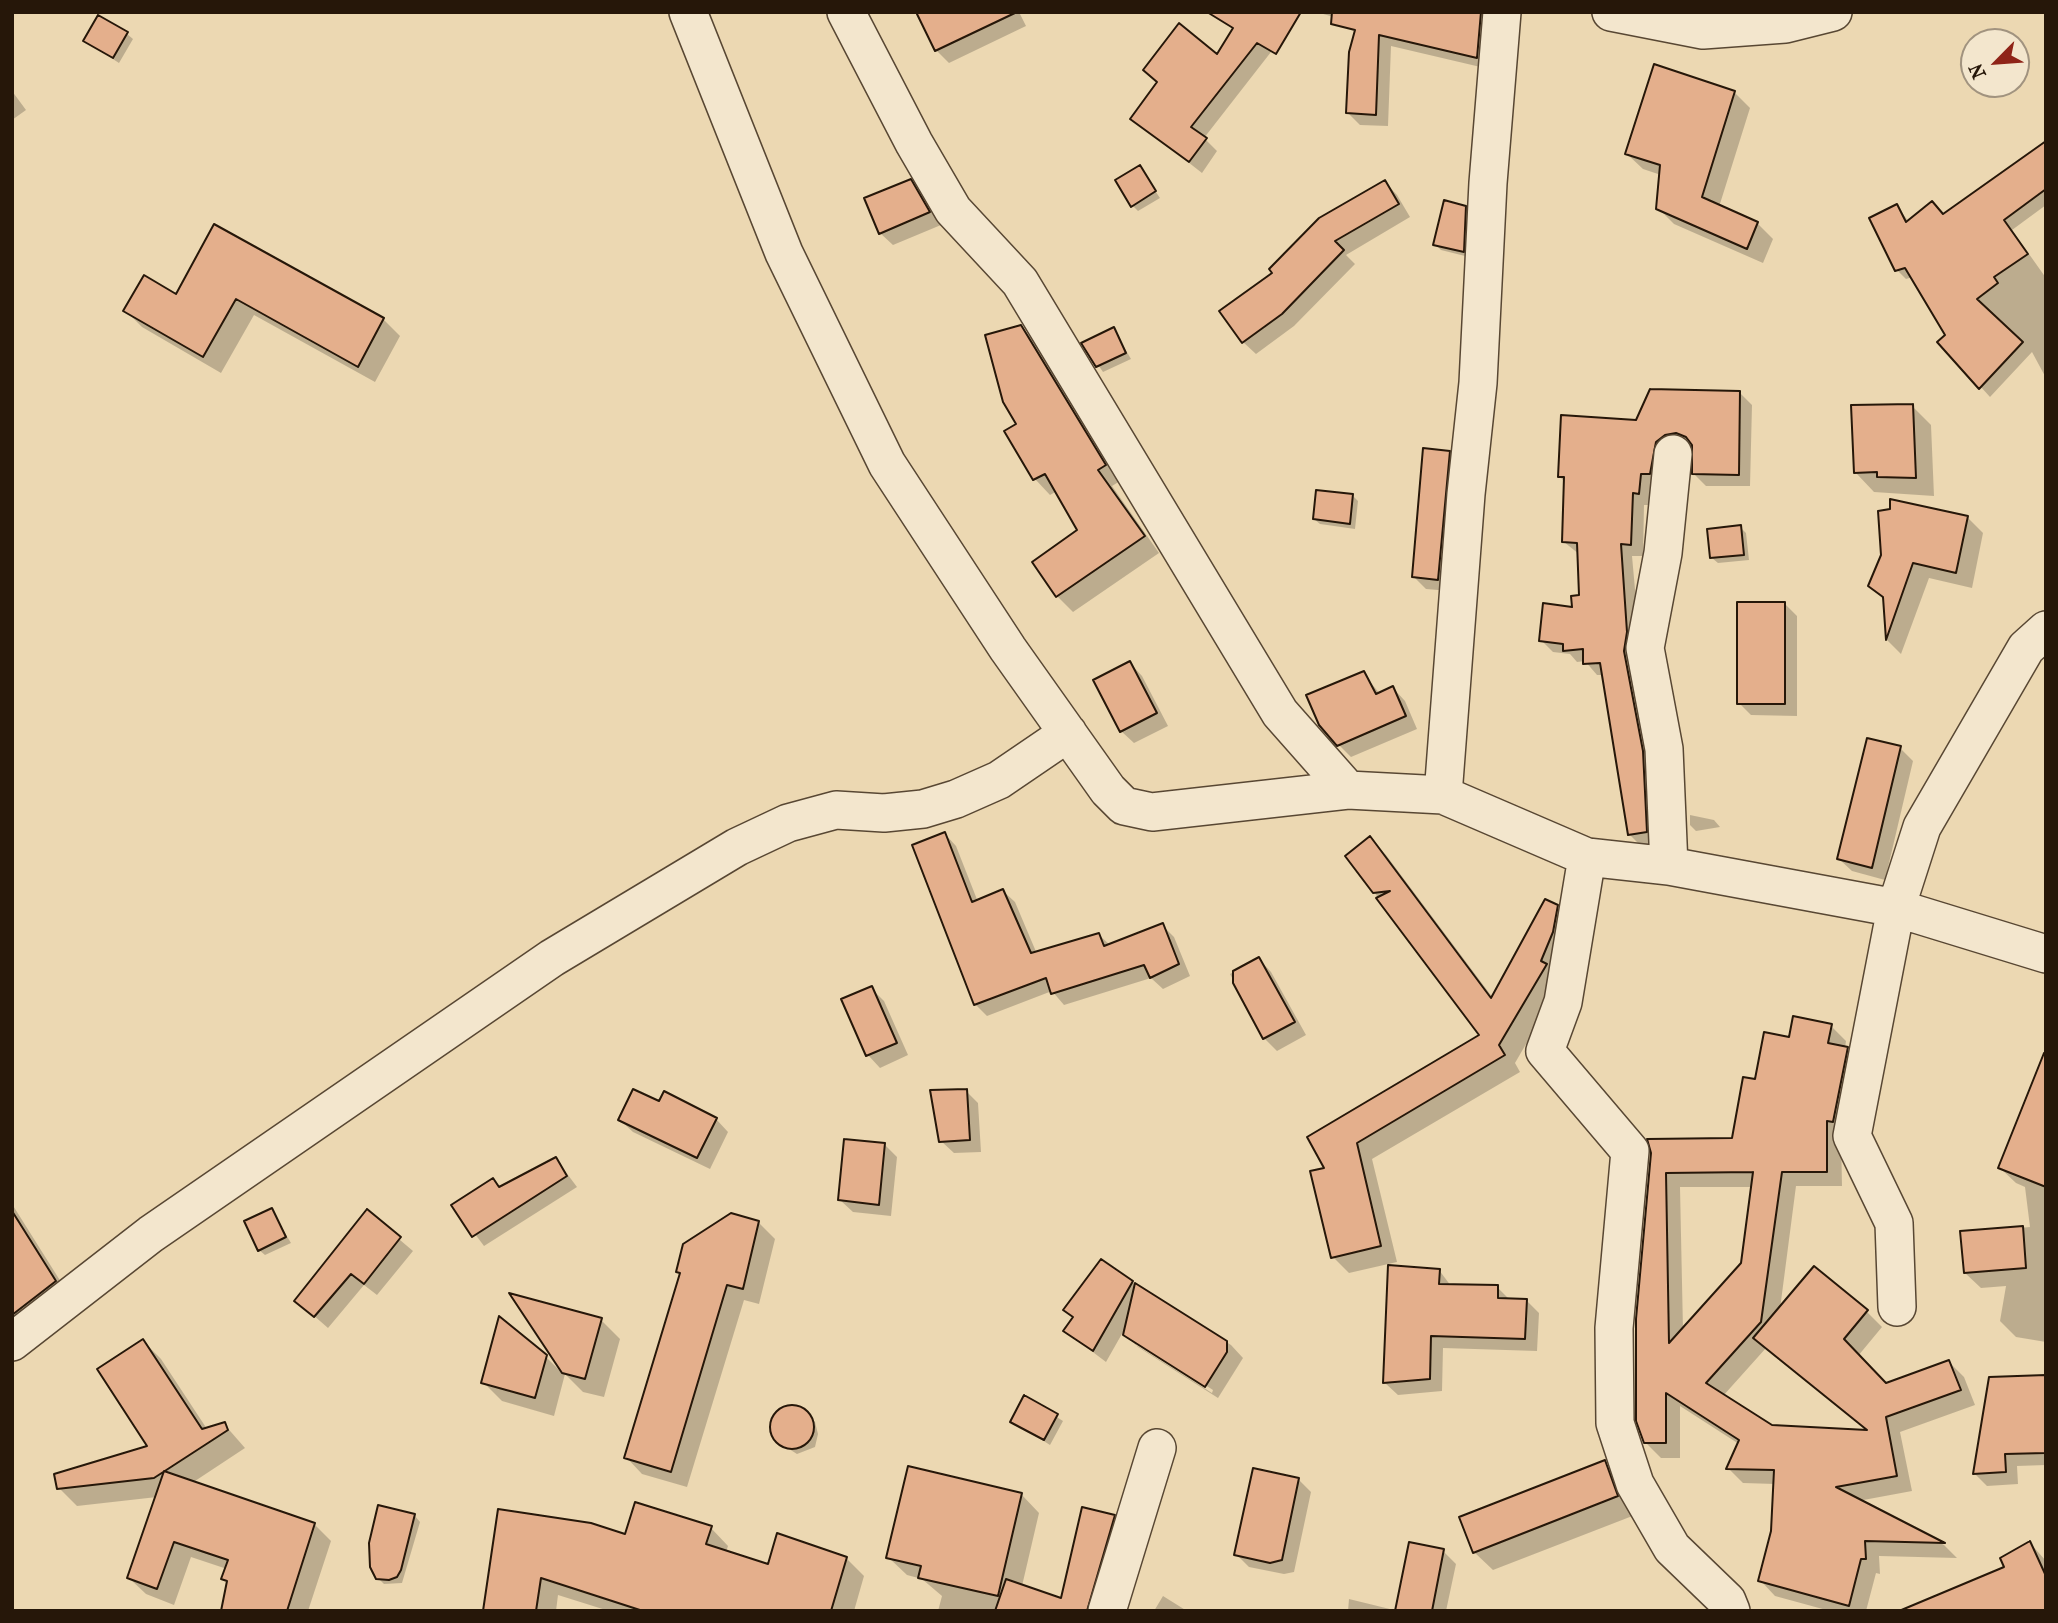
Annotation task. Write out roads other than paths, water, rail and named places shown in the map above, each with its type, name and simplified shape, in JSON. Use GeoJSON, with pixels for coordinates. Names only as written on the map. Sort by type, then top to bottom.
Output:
{"type":"FeatureCollection","features":[{"type":"Feature","properties":{"kind":"street"},"geometry":{"type":"LineString","coordinates":[[688,12],[784,253],[887,464],[1008,649],[1108,790],[1124,806],[1152,811],[1348,790],[1443,795],[1587,857],[1670,866],[1896,908],[2046,954]]}},
{"type":"Feature","properties":{"kind":"street"},"geometry":{"type":"LineString","coordinates":[[846,12],[914,143],[953,209],[1020,282],[1280,713],[1348,790]]}},
{"type":"Feature","properties":{"kind":"street"},"geometry":{"type":"LineString","coordinates":[[1443,795],[1465,507],[1478,383],[1488,183],[1502,12]]}},
{"type":"Feature","properties":{"kind":"street"},"geometry":{"type":"LineString","coordinates":[[1611,12],[1703,30],[1786,24],[1833,12]]}},
{"type":"Feature","properties":{"kind":"street"},"geometry":{"type":"LineString","coordinates":[[1670,866],[1664,749],[1645,648],[1662,553],[1673,454]]}},
{"type":"Feature","properties":{"kind":"street"},"geometry":{"type":"LineString","coordinates":[[1897,1307],[1894,1223],[1852,1136],[1896,908],[1922,827],[2026,648],[2046,630]]}},
{"type":"Feature","properties":{"kind":"street"},"geometry":{"type":"LineString","coordinates":[[12,1342],[151,1234],[541,965],[737,847],[788,823],[836,810],[884,813],[923,809],[956,799],[999,780],[1068,733]]}},
{"type":"Feature","properties":{"kind":"street"},"geometry":{"type":"LineString","coordinates":[[1587,857],[1563,1002],[1545,1051],[1629,1151],[1614,1328],[1615,1423],[1635,1483],[1672,1548],[1727,1601],[1731,1611]]}},
{"type":"Feature","properties":{"kind":"street"},"geometry":{"type":"LineString","coordinates":[[1107,1611],[1157,1448]]}}]}
